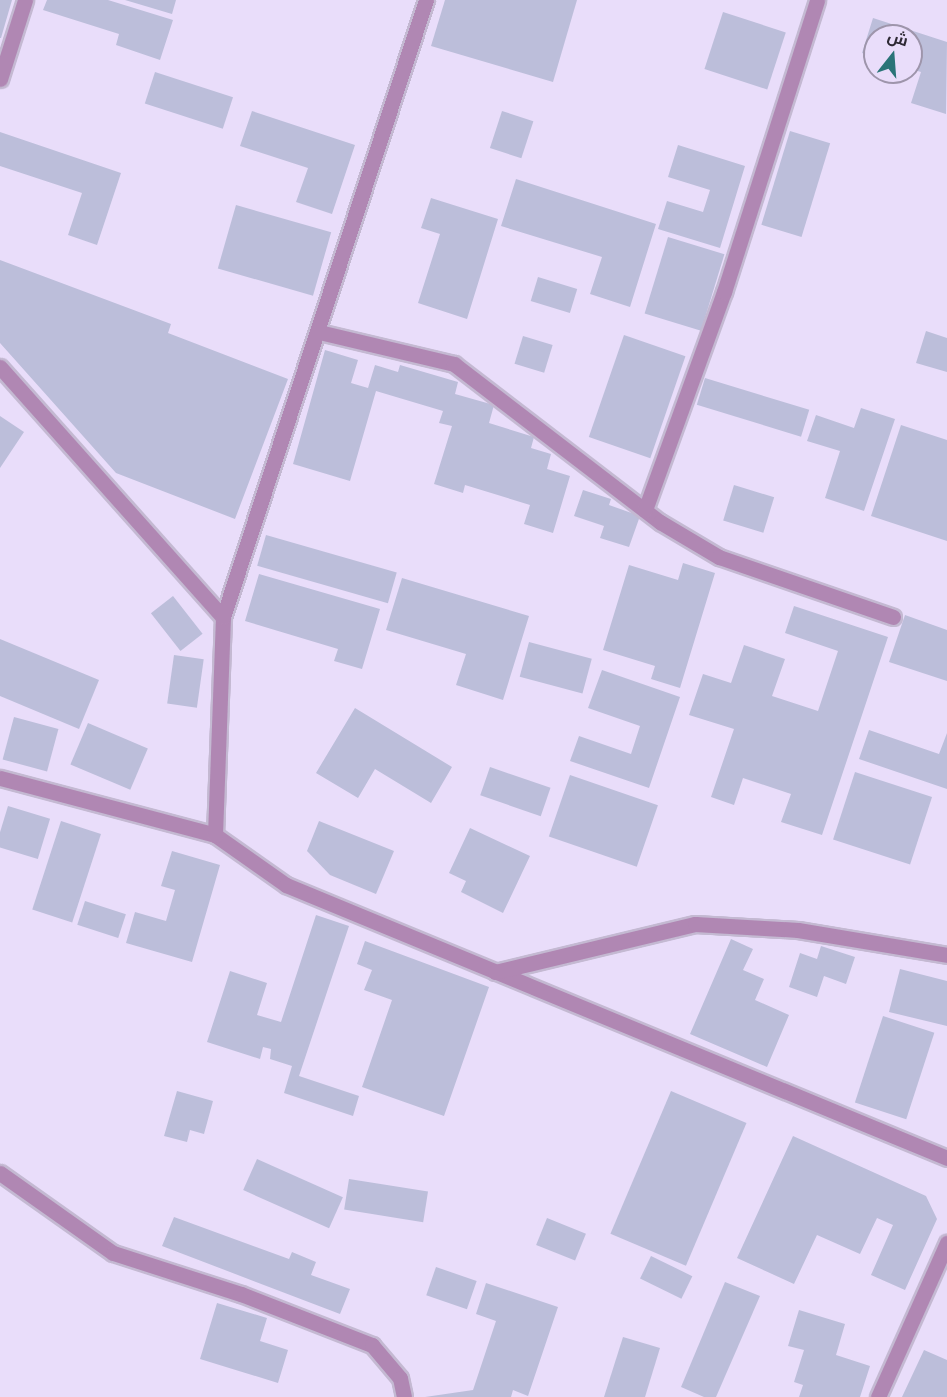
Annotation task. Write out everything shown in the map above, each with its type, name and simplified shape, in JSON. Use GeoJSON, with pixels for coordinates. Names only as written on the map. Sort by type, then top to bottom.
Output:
{"type":"FeatureCollection","features":[{"type":"Feature","properties":{"kind":"street"},"geometry":{"type":"LineString","coordinates":[[0,79],[25,0]]}},
{"type":"Feature","properties":{"kind":"street"},"geometry":{"type":"LineString","coordinates":[[214,835],[223,616],[320,332],[426,0]]}},
{"type":"Feature","properties":{"kind":"street"},"geometry":{"type":"LineString","coordinates":[[645,510],[724,292],[817,0]]}},
{"type":"Feature","properties":{"kind":"street"},"geometry":{"type":"LineString","coordinates":[[320,332],[454,364],[645,510],[719,557],[892,617]]}},
{"type":"Feature","properties":{"kind":"street"},"geometry":{"type":"LineString","coordinates":[[0,367],[223,616]]}},
{"type":"Feature","properties":{"kind":"street"},"geometry":{"type":"LineString","coordinates":[[0,778],[214,835],[286,885],[947,1158]]}},
{"type":"Feature","properties":{"kind":"street"},"geometry":{"type":"LineString","coordinates":[[495,972],[695,924],[798,930],[947,955]]}},
{"type":"Feature","properties":{"kind":"street"},"geometry":{"type":"LineString","coordinates":[[0,1173],[113,1253],[241,1294],[372,1345],[400,1378],[404,1397]]}},
{"type":"Feature","properties":{"kind":"street"},"geometry":{"type":"LineString","coordinates":[[878,1397],[947,1243]]}},
{"type":"Feature","properties":{"kind":"building"},"geometry":{"type":"Polygon","coordinates":[[[0,0],[12,0],[1,38],[0,38],[0,0]]]}},
{"type":"Feature","properties":{"kind":"building"},"geometry":{"type":"Polygon","coordinates":[[[47,0],[108,0],[173,20],[160,60],[116,45],[119,34],[43,10],[47,0]]]}},
{"type":"Feature","properties":{"kind":"building"},"geometry":{"type":"Polygon","coordinates":[[[125,0],[176,0],[172,14],[125,0]]]}},
{"type":"Feature","properties":{"kind":"building"},"geometry":{"type":"Polygon","coordinates":[[[445,0],[577,0],[553,82],[431,46],[445,0]]]}},
{"type":"Feature","properties":{"kind":"building"},"geometry":{"type":"Polygon","coordinates":[[[723,12],[786,32],[767,89],[704,69],[723,12]]]}},
{"type":"Feature","properties":{"kind":"building"},"geometry":{"type":"Polygon","coordinates":[[[873,18],[892,24],[871,24],[873,18]]]}},
{"type":"Feature","properties":{"kind":"building"},"geometry":{"type":"Polygon","coordinates":[[[923,34],[947,42],[946,114],[911,103],[917,84],[923,84],[923,34]]]}},
{"type":"Feature","properties":{"kind":"building"},"geometry":{"type":"Polygon","coordinates":[[[155,72],[233,97],[223,129],[145,103],[155,72]]]}},
{"type":"Feature","properties":{"kind":"building"},"geometry":{"type":"Polygon","coordinates":[[[252,111],[355,145],[332,214],[296,202],[308,168],[240,146],[252,111]]]}},
{"type":"Feature","properties":{"kind":"building"},"geometry":{"type":"Polygon","coordinates":[[[502,111],[533,121],[521,158],[490,148],[502,111]]]}},
{"type":"Feature","properties":{"kind":"building"},"geometry":{"type":"Polygon","coordinates":[[[790,131],[830,143],[802,237],[761,225],[790,131]]]}},
{"type":"Feature","properties":{"kind":"building"},"geometry":{"type":"Polygon","coordinates":[[[0,132],[121,173],[97,245],[68,235],[82,193],[0,166],[0,132]]]}},
{"type":"Feature","properties":{"kind":"building"},"geometry":{"type":"Polygon","coordinates":[[[678,145],[745,166],[720,248],[658,229],[667,201],[703,212],[710,190],[668,177],[678,145]]]}},
{"type":"Feature","properties":{"kind":"building"},"geometry":{"type":"Polygon","coordinates":[[[516,179],[656,224],[630,307],[590,294],[602,257],[501,226],[516,179]]]}},
{"type":"Feature","properties":{"kind":"building"},"geometry":{"type":"Polygon","coordinates":[[[431,198],[498,219],[467,319],[418,303],[440,234],[421,228],[431,198]]]}},
{"type":"Feature","properties":{"kind":"building"},"geometry":{"type":"Polygon","coordinates":[[[236,205],[331,232],[313,296],[218,268],[236,205]]]}},
{"type":"Feature","properties":{"kind":"building"},"geometry":{"type":"Polygon","coordinates":[[[668,237],[724,254],[701,331],[645,314],[668,237]]]}},
{"type":"Feature","properties":{"kind":"building"},"geometry":{"type":"Polygon","coordinates":[[[0,260],[171,324],[168,333],[288,379],[235,519],[116,473],[0,343],[0,260]]]}},
{"type":"Feature","properties":{"kind":"building"},"geometry":{"type":"Polygon","coordinates":[[[538,277],[577,289],[570,313],[531,301],[538,277]]]}},
{"type":"Feature","properties":{"kind":"building"},"geometry":{"type":"Polygon","coordinates":[[[926,331],[947,338],[947,372],[916,363],[926,331]]]}},
{"type":"Feature","properties":{"kind":"building"},"geometry":{"type":"Polygon","coordinates":[[[624,335],[685,356],[650,458],[589,437],[624,335]]]}},
{"type":"Feature","properties":{"kind":"building"},"geometry":{"type":"Polygon","coordinates":[[[523,336],[553,345],[544,373],[515,364],[523,336]]]}},
{"type":"Feature","properties":{"kind":"building"},"geometry":{"type":"Polygon","coordinates":[[[325,350],[358,360],[351,383],[368,388],[375,365],[398,372],[400,365],[458,382],[455,394],[494,405],[489,423],[534,437],[531,448],[551,454],[547,469],[570,476],[553,533],[524,524],[530,505],[465,485],[463,493],[434,484],[452,426],[439,423],[443,411],[376,391],[350,481],[293,464],[325,350]]]}},
{"type":"Feature","properties":{"kind":"building"},"geometry":{"type":"Polygon","coordinates":[[[705,378],[809,410],[801,437],[697,405],[705,378]]]}},
{"type":"Feature","properties":{"kind":"building"},"geometry":{"type":"Polygon","coordinates":[[[861,408],[895,419],[864,511],[825,498],[840,451],[807,441],[816,415],[854,428],[861,408]]]}},
{"type":"Feature","properties":{"kind":"building"},"geometry":{"type":"Polygon","coordinates":[[[0,416],[24,432],[0,468],[0,416]]]}},
{"type":"Feature","properties":{"kind":"building"},"geometry":{"type":"Polygon","coordinates":[[[901,425],[947,440],[947,541],[871,516],[901,425]]]}},
{"type":"Feature","properties":{"kind":"building"},"geometry":{"type":"Polygon","coordinates":[[[734,485],[774,497],[763,533],[723,520],[734,485]]]}},
{"type":"Feature","properties":{"kind":"building"},"geometry":{"type":"Polygon","coordinates":[[[583,490],[611,499],[609,505],[640,516],[629,547],[600,538],[604,526],[574,516],[583,490]]]}},
{"type":"Feature","properties":{"kind":"building"},"geometry":{"type":"Polygon","coordinates":[[[266,535],[397,572],[388,603],[257,566],[266,535]]]}},
{"type":"Feature","properties":{"kind":"building"},"geometry":{"type":"Polygon","coordinates":[[[683,563],[715,573],[680,688],[651,679],[655,666],[603,650],[629,565],[678,580],[683,563]]]}},
{"type":"Feature","properties":{"kind":"building"},"geometry":{"type":"Polygon","coordinates":[[[259,574],[380,609],[362,669],[334,661],[338,649],[245,621],[259,574]]]}},
{"type":"Feature","properties":{"kind":"building"},"geometry":{"type":"Polygon","coordinates":[[[402,578],[529,616],[503,700],[456,685],[466,654],[386,630],[402,578]]]}},
{"type":"Feature","properties":{"kind":"building"},"geometry":{"type":"Polygon","coordinates":[[[173,596],[203,634],[180,651],[151,613],[173,596]]]}},
{"type":"Feature","properties":{"kind":"building"},"geometry":{"type":"Polygon","coordinates":[[[794,606],[888,637],[822,835],[781,822],[791,794],[743,778],[734,805],[711,797],[734,729],[689,715],[703,674],[731,683],[744,645],[785,659],[772,696],[818,711],[838,651],[785,633],[794,606]]]}},
{"type":"Feature","properties":{"kind":"building"},"geometry":{"type":"Polygon","coordinates":[[[905,615],[947,630],[947,681],[889,662],[905,615]]]}},
{"type":"Feature","properties":{"kind":"building"},"geometry":{"type":"Polygon","coordinates":[[[0,639],[99,680],[79,729],[0,696],[0,639]]]}},
{"type":"Feature","properties":{"kind":"building"},"geometry":{"type":"Polygon","coordinates":[[[529,642],[592,659],[582,694],[520,677],[529,642]]]}},
{"type":"Feature","properties":{"kind":"building"},"geometry":{"type":"Polygon","coordinates":[[[174,655],[204,659],[197,708],[167,704],[174,655]]]}},
{"type":"Feature","properties":{"kind":"building"},"geometry":{"type":"Polygon","coordinates":[[[602,670],[680,697],[649,788],[570,761],[579,736],[631,754],[640,726],[588,708],[602,670]]]}},
{"type":"Feature","properties":{"kind":"building"},"geometry":{"type":"Polygon","coordinates":[[[355,708],[452,767],[431,803],[375,769],[358,798],[316,773],[355,708]]]}},
{"type":"Feature","properties":{"kind":"building"},"geometry":{"type":"Polygon","coordinates":[[[14,717],[58,729],[47,771],[3,760],[14,717]]]}},
{"type":"Feature","properties":{"kind":"building"},"geometry":{"type":"Polygon","coordinates":[[[88,723],[148,748],[130,790],[70,764],[88,723]]]}},
{"type":"Feature","properties":{"kind":"building"},"geometry":{"type":"Polygon","coordinates":[[[869,730],[939,754],[947,733],[947,789],[859,759],[869,730]]]}},
{"type":"Feature","properties":{"kind":"building"},"geometry":{"type":"Polygon","coordinates":[[[490,767],[551,788],[541,816],[480,795],[490,767]]]}},
{"type":"Feature","properties":{"kind":"building"},"geometry":{"type":"Polygon","coordinates":[[[855,772],[932,797],[910,865],[833,840],[855,772]]]}},
{"type":"Feature","properties":{"kind":"building"},"geometry":{"type":"Polygon","coordinates":[[[570,775],[658,805],[637,867],[549,836],[570,775]]]}},
{"type":"Feature","properties":{"kind":"building"},"geometry":{"type":"Polygon","coordinates":[[[8,806],[50,819],[38,859],[0,847],[0,832],[8,806]]]}},
{"type":"Feature","properties":{"kind":"building"},"geometry":{"type":"Polygon","coordinates":[[[61,821],[101,834],[72,922],[32,909],[61,821]]]}},
{"type":"Feature","properties":{"kind":"building"},"geometry":{"type":"Polygon","coordinates":[[[319,821],[394,851],[376,894],[330,875],[307,851],[319,821]]]}},
{"type":"Feature","properties":{"kind":"building"},"geometry":{"type":"Polygon","coordinates":[[[470,828],[530,856],[503,913],[461,892],[466,881],[449,873],[470,828]]]}},
{"type":"Feature","properties":{"kind":"building"},"geometry":{"type":"Polygon","coordinates":[[[172,851],[220,865],[192,962],[126,943],[135,912],[166,921],[175,890],[161,886],[172,851]]]}},
{"type":"Feature","properties":{"kind":"building"},"geometry":{"type":"Polygon","coordinates":[[[85,901],[126,914],[118,938],[77,925],[85,901]]]}},
{"type":"Feature","properties":{"kind":"building"},"geometry":{"type":"Polygon","coordinates":[[[316,915],[349,926],[299,1076],[359,1096],[353,1116],[284,1093],[292,1066],[270,1059],[271,1049],[263,1047],[260,1059],[207,1042],[230,971],[267,983],[257,1015],[281,1022],[316,915]]]}},
{"type":"Feature","properties":{"kind":"building"},"geometry":{"type":"Polygon","coordinates":[[[731,939],[753,949],[743,970],[764,979],[755,1000],[789,1015],[767,1067],[690,1034],[731,939]]]}},
{"type":"Feature","properties":{"kind":"building"},"geometry":{"type":"Polygon","coordinates":[[[365,941],[489,987],[444,1116],[362,1087],[392,1000],[364,990],[372,970],[357,964],[365,941]]]}},
{"type":"Feature","properties":{"kind":"building"},"geometry":{"type":"Polygon","coordinates":[[[821,946],[855,957],[846,984],[824,976],[817,997],[789,987],[800,953],[817,959],[821,946]]]}},
{"type":"Feature","properties":{"kind":"building"},"geometry":{"type":"Polygon","coordinates":[[[900,969],[947,981],[947,1026],[889,1012],[900,969]]]}},
{"type":"Feature","properties":{"kind":"building"},"geometry":{"type":"Polygon","coordinates":[[[883,1016],[934,1033],[906,1119],[855,1103],[883,1016]]]}},
{"type":"Feature","properties":{"kind":"building"},"geometry":{"type":"Polygon","coordinates":[[[177,1091],[213,1101],[204,1134],[190,1130],[187,1142],[164,1136],[177,1091]]]}},
{"type":"Feature","properties":{"kind":"building"},"geometry":{"type":"Polygon","coordinates":[[[671,1091],[746,1123],[686,1266],[610,1234],[671,1091]]]}},
{"type":"Feature","properties":{"kind":"building"},"geometry":{"type":"Polygon","coordinates":[[[793,1136],[926,1196],[937,1219],[905,1290],[871,1275],[893,1225],[877,1218],[860,1254],[817,1235],[794,1284],[737,1258],[793,1136]]]}},
{"type":"Feature","properties":{"kind":"building"},"geometry":{"type":"Polygon","coordinates":[[[257,1159],[343,1197],[329,1228],[243,1190],[257,1159]]]}},
{"type":"Feature","properties":{"kind":"building"},"geometry":{"type":"Polygon","coordinates":[[[349,1179],[428,1192],[423,1222],[344,1210],[349,1179]]]}},
{"type":"Feature","properties":{"kind":"building"},"geometry":{"type":"Polygon","coordinates":[[[174,1217],[289,1259],[292,1252],[316,1262],[311,1275],[350,1289],[340,1314],[162,1246],[174,1217]]]}},
{"type":"Feature","properties":{"kind":"building"},"geometry":{"type":"Polygon","coordinates":[[[547,1218],[586,1234],[575,1261],[536,1245],[547,1218]]]}},
{"type":"Feature","properties":{"kind":"building"},"geometry":{"type":"Polygon","coordinates":[[[651,1256],[692,1276],[681,1299],[640,1278],[651,1256]]]}},
{"type":"Feature","properties":{"kind":"building"},"geometry":{"type":"Polygon","coordinates":[[[436,1267],[477,1281],[467,1309],[426,1295],[436,1267]]]}},
{"type":"Feature","properties":{"kind":"building"},"geometry":{"type":"Polygon","coordinates":[[[725,1282],[760,1296],[716,1397],[704,1397],[681,1387],[725,1282]]]}},
{"type":"Feature","properties":{"kind":"building"},"geometry":{"type":"Polygon","coordinates":[[[486,1283],[558,1307],[528,1396],[513,1390],[511,1397],[425,1397],[473,1390],[496,1321],[476,1314],[486,1283]]]}},
{"type":"Feature","properties":{"kind":"building"},"geometry":{"type":"Polygon","coordinates":[[[217,1303],[267,1318],[260,1341],[288,1350],[278,1383],[200,1359],[217,1303]]]}},
{"type":"Feature","properties":{"kind":"building"},"geometry":{"type":"Polygon","coordinates":[[[799,1310],[845,1324],[836,1355],[870,1366],[860,1397],[799,1397],[803,1385],[794,1382],[804,1350],[788,1346],[799,1310]]]}},
{"type":"Feature","properties":{"kind":"building"},"geometry":{"type":"Polygon","coordinates":[[[623,1337],[660,1348],[645,1397],[604,1397],[623,1337]]]}},
{"type":"Feature","properties":{"kind":"building"},"geometry":{"type":"Polygon","coordinates":[[[924,1350],[947,1360],[947,1397],[902,1397],[924,1350]]]}}]}
